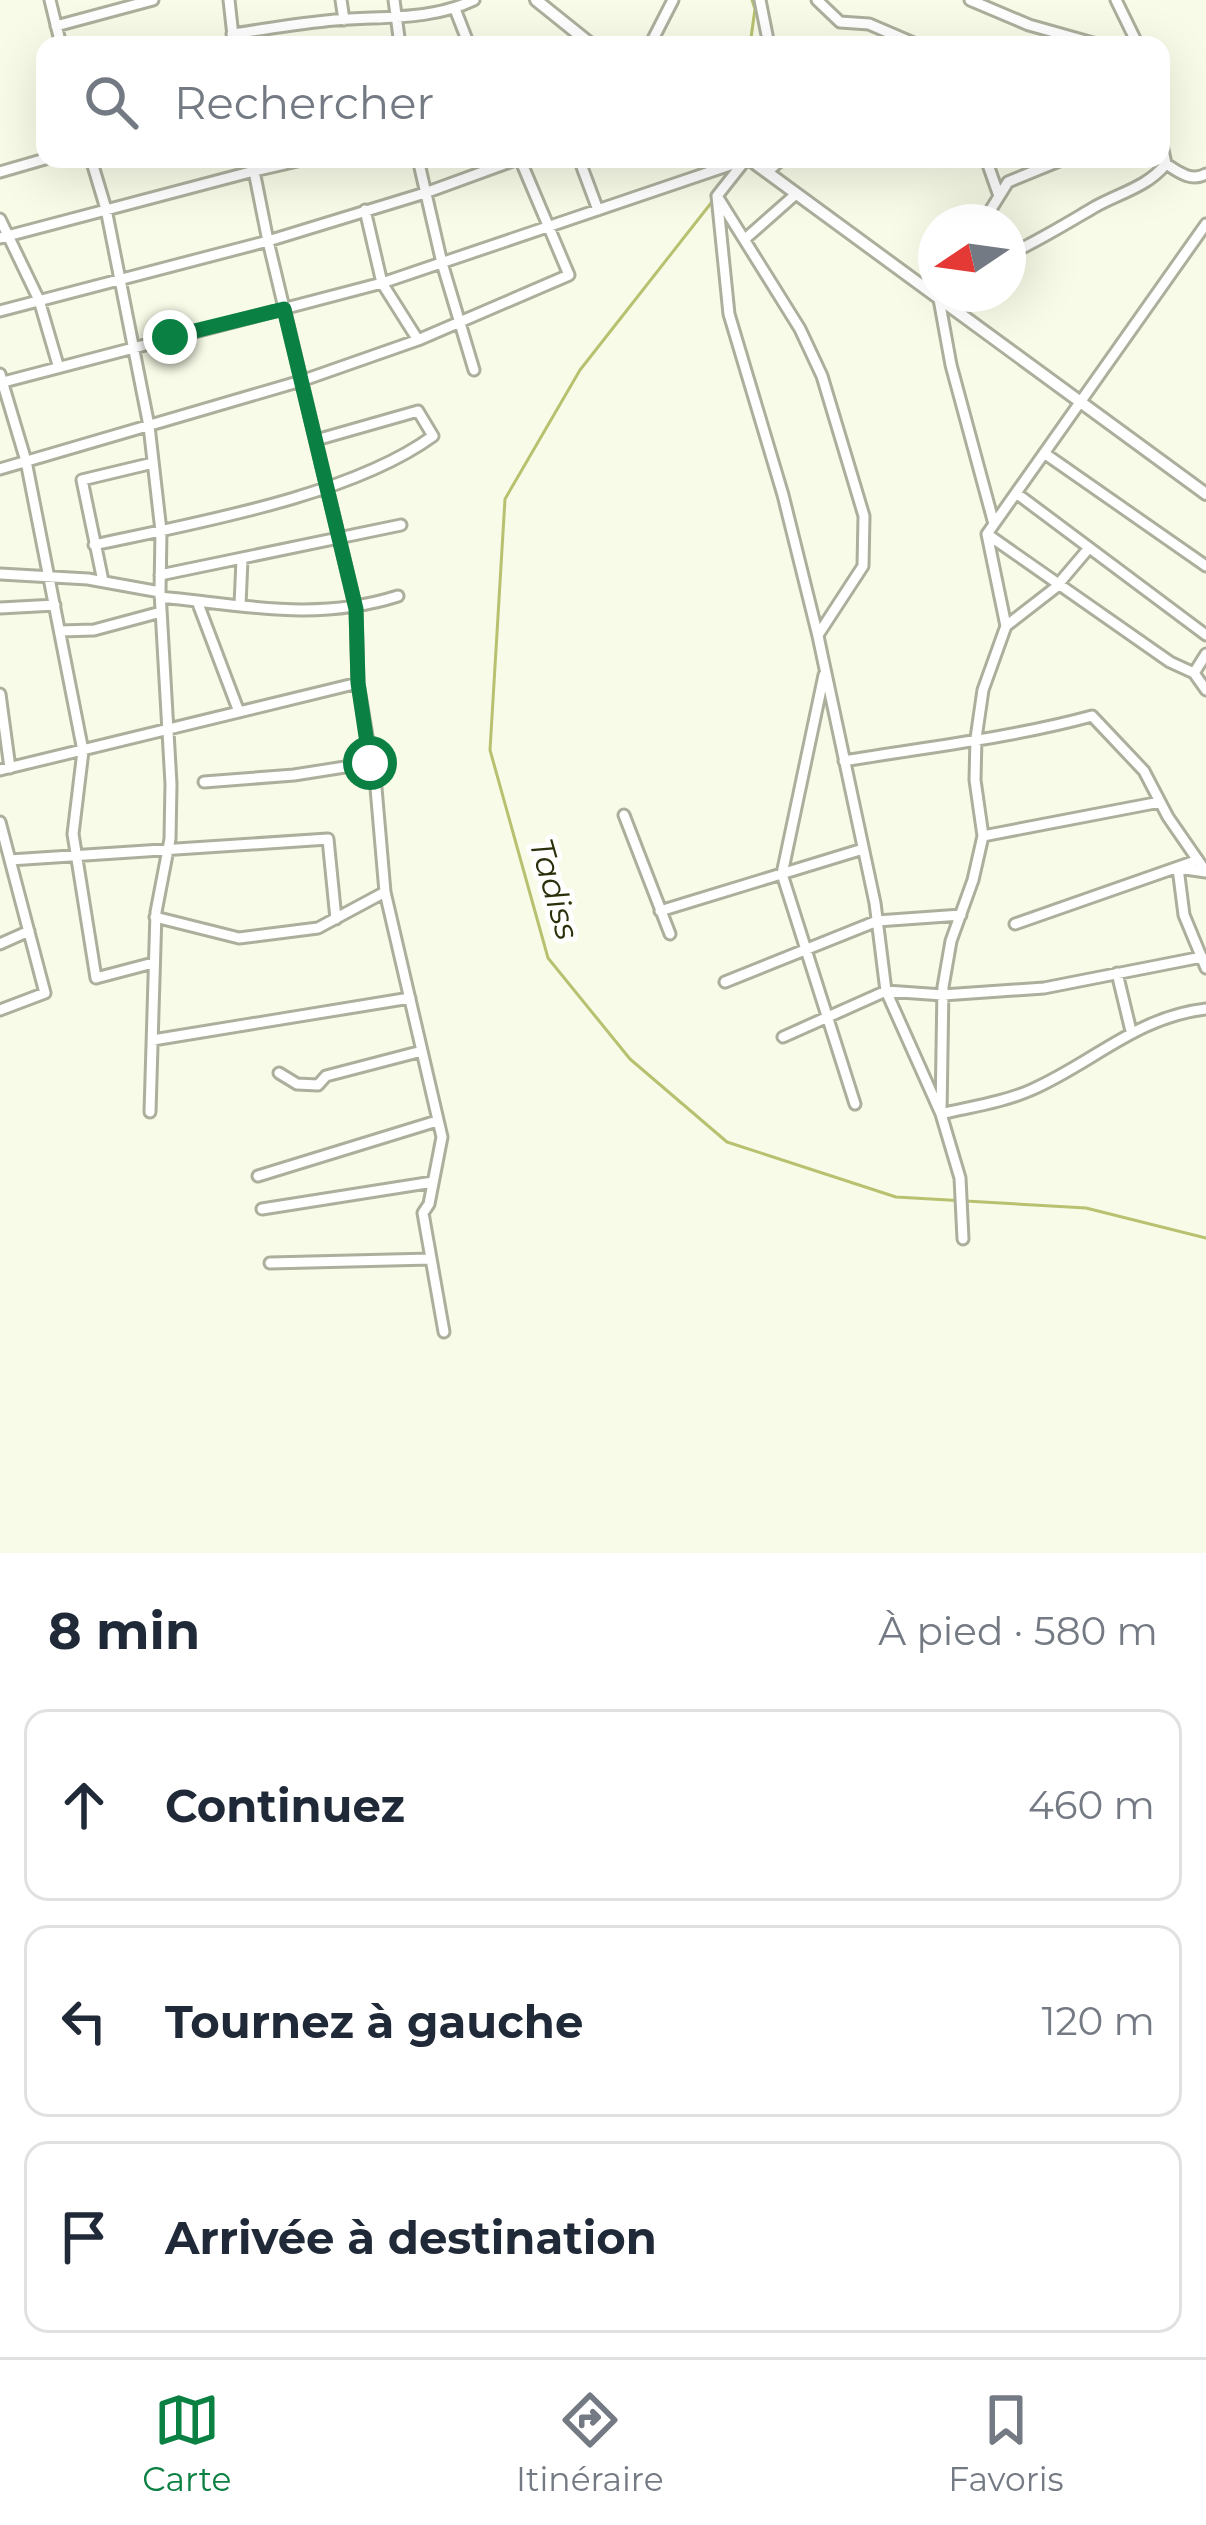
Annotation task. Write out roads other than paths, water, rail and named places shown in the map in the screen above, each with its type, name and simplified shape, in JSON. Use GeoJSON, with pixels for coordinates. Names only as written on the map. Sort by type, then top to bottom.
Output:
{"type":"FeatureCollection","features":[{"type":"Feature","properties":{"kind":"main road"},"geometry":{"type":"LineString","coordinates":[[536,0],[581,36]]}},
{"type":"Feature","properties":{"kind":"main road"},"geometry":{"type":"LineString","coordinates":[[760,168],[918,281]]}},
{"type":"Feature","properties":{"kind":"main road"},"geometry":{"type":"LineString","coordinates":[[960,312],[1206,494]]}},
{"type":"Feature","properties":{"kind":"street"},"geometry":{"type":"LineString","coordinates":[[50,0],[59,36]]}},
{"type":"Feature","properties":{"kind":"street"},"geometry":{"type":"LineString","coordinates":[[56,26],[153,0]]}},
{"type":"Feature","properties":{"kind":"street"},"geometry":{"type":"LineString","coordinates":[[229,0],[233,36]]}},
{"type":"Feature","properties":{"kind":"street"},"geometry":{"type":"LineString","coordinates":[[341,0],[344,20]]}},
{"type":"Feature","properties":{"kind":"street"},"geometry":{"type":"LineString","coordinates":[[394,0],[399,36]]}},
{"type":"Feature","properties":{"kind":"street"},"geometry":{"type":"LineString","coordinates":[[251,36],[344,20],[455,9],[474,0]]}},
{"type":"Feature","properties":{"kind":"street"},"geometry":{"type":"LineString","coordinates":[[655,36],[673,0]]}},
{"type":"Feature","properties":{"kind":"street"},"geometry":{"type":"LineString","coordinates":[[760,0],[767,36]]}},
{"type":"Feature","properties":{"kind":"street"},"geometry":{"type":"LineString","coordinates":[[817,0],[840,22],[868,24],[897,36]]}},
{"type":"Feature","properties":{"kind":"street"},"geometry":{"type":"LineString","coordinates":[[970,0],[1068,36]]}},
{"type":"Feature","properties":{"kind":"street"},"geometry":{"type":"LineString","coordinates":[[1116,0],[1134,36]]}},
{"type":"Feature","properties":{"kind":"street"},"geometry":{"type":"LineString","coordinates":[[455,9],[466,36]]}},
{"type":"Feature","properties":{"kind":"street"},"geometry":{"type":"LineString","coordinates":[[0,172],[36,162]]}},
{"type":"Feature","properties":{"kind":"street"},"geometry":{"type":"LineString","coordinates":[[1170,167],[1182,175],[1199,178],[1206,174]]}},
{"type":"Feature","properties":{"kind":"street"},"geometry":{"type":"LineString","coordinates":[[95,168],[149,426],[161,531],[165,730],[171,784],[168,851],[155,917],[150,1112]]}},
{"type":"Feature","properties":{"kind":"street"},"geometry":{"type":"LineString","coordinates":[[3,237],[243,168]]}},
{"type":"Feature","properties":{"kind":"street"},"geometry":{"type":"LineString","coordinates":[[254,168],[356,609],[358,683],[385,855],[385,892],[442,1137],[423,1213],[444,1332]]}},
{"type":"Feature","properties":{"kind":"street"},"geometry":{"type":"LineString","coordinates":[[420,168],[474,370]]}},
{"type":"Feature","properties":{"kind":"street"},"geometry":{"type":"LineString","coordinates":[[0,311],[268,241],[494,168]]}},
{"type":"Feature","properties":{"kind":"street"},"geometry":{"type":"LineString","coordinates":[[0,469],[301,381],[418,340],[569,275],[523,168]]}},
{"type":"Feature","properties":{"kind":"street"},"geometry":{"type":"LineString","coordinates":[[582,168],[598,210]]}},
{"type":"Feature","properties":{"kind":"street"},"geometry":{"type":"LineString","coordinates":[[153,963],[96,977],[73,834],[83,751],[26,461],[1,380],[382,283],[721,168]]}},
{"type":"Feature","properties":{"kind":"street"},"geometry":{"type":"LineString","coordinates":[[740,168],[717,196],[729,314],[783,495],[818,636],[877,921],[886,992],[941,1114],[960,1178],[963,1239]]}},
{"type":"Feature","properties":{"kind":"street"},"geometry":{"type":"LineString","coordinates":[[766,172],[771,168]]}},
{"type":"Feature","properties":{"kind":"street"},"geometry":{"type":"LineString","coordinates":[[989,168],[1000,196]]}},
{"type":"Feature","properties":{"kind":"street"},"geometry":{"type":"LineString","coordinates":[[995,204],[1008,182],[1042,168]]}},
{"type":"Feature","properties":{"kind":"street"},"geometry":{"type":"LineString","coordinates":[[1026,247],[1059,232],[1094,207],[1151,182],[1158,168]]}},
{"type":"Feature","properties":{"kind":"street"},"geometry":{"type":"LineString","coordinates":[[745,239],[796,194]]}},
{"type":"Feature","properties":{"kind":"street"},"geometry":{"type":"LineString","coordinates":[[717,196],[800,329],[822,376],[864,516],[862,566],[818,636]]}},
{"type":"Feature","properties":{"kind":"street"},"geometry":{"type":"LineString","coordinates":[[365,210],[382,283],[418,340]]}},
{"type":"Feature","properties":{"kind":"street"},"geometry":{"type":"LineString","coordinates":[[0,219],[3,237],[39,300],[58,365]]}},
{"type":"Feature","properties":{"kind":"street"},"geometry":{"type":"LineString","coordinates":[[991,529],[1206,224]]}},
{"type":"Feature","properties":{"kind":"street"},"geometry":{"type":"LineString","coordinates":[[939,312],[991,529],[1006,626],[983,690],[976,738],[975,780],[983,836],[951,940],[943,995],[941,1114]]}},
{"type":"Feature","properties":{"kind":"street"},"geometry":{"type":"LineString","coordinates":[[94,545],[327,488],[404,458],[433,436],[418,411],[316,440]]}},
{"type":"Feature","properties":{"kind":"street"},"geometry":{"type":"LineString","coordinates":[[1045,453],[1206,566]]}},
{"type":"Feature","properties":{"kind":"street"},"geometry":{"type":"LineString","coordinates":[[103,581],[82,480],[153,464]]}},
{"type":"Feature","properties":{"kind":"street"},"geometry":{"type":"LineString","coordinates":[[1016,493],[1206,634]]}},
{"type":"Feature","properties":{"kind":"street"},"geometry":{"type":"LineString","coordinates":[[160,575],[401,525]]}},
{"type":"Feature","properties":{"kind":"street"},"geometry":{"type":"LineString","coordinates":[[991,529],[1059,584],[1169,662],[1194,673],[1206,690]]}},
{"type":"Feature","properties":{"kind":"street"},"geometry":{"type":"LineString","coordinates":[[1006,626],[1059,584],[1089,548]]}},
{"type":"Feature","properties":{"kind":"street"},"geometry":{"type":"LineString","coordinates":[[240,605],[242,560]]}},
{"type":"Feature","properties":{"kind":"street"},"geometry":{"type":"LineString","coordinates":[[0,574],[103,581],[196,601],[315,612],[356,609],[398,596]]}},
{"type":"Feature","properties":{"kind":"street"},"geometry":{"type":"LineString","coordinates":[[196,601],[239,712]]}},
{"type":"Feature","properties":{"kind":"street"},"geometry":{"type":"LineString","coordinates":[[0,608],[55,605]]}},
{"type":"Feature","properties":{"kind":"street"},"geometry":{"type":"LineString","coordinates":[[60,631],[94,630],[161,612]]}},
{"type":"Feature","properties":{"kind":"street"},"geometry":{"type":"LineString","coordinates":[[1194,673],[1206,654]]}},
{"type":"Feature","properties":{"kind":"street"},"geometry":{"type":"LineString","coordinates":[[825,670],[782,874],[855,1104]]}},
{"type":"Feature","properties":{"kind":"street"},"geometry":{"type":"LineString","coordinates":[[0,694],[5,769],[358,683]]}},
{"type":"Feature","properties":{"kind":"street"},"geometry":{"type":"LineString","coordinates":[[844,761],[976,738],[1017,736],[1092,716],[1144,771],[1206,872]]}},
{"type":"Feature","properties":{"kind":"street"},"geometry":{"type":"LineString","coordinates":[[204,782],[370,763]]}},
{"type":"Feature","properties":{"kind":"street"},"geometry":{"type":"LineString","coordinates":[[983,836],[1160,802]]}},
{"type":"Feature","properties":{"kind":"street"},"geometry":{"type":"LineString","coordinates":[[624,814],[670,934]]}},
{"type":"Feature","properties":{"kind":"street"},"geometry":{"type":"LineString","coordinates":[[0,823],[46,993],[0,1010]]}},
{"type":"Feature","properties":{"kind":"street"},"geometry":{"type":"LineString","coordinates":[[10,860],[328,839],[336,919]]}},
{"type":"Feature","properties":{"kind":"street"},"geometry":{"type":"LineString","coordinates":[[660,911],[863,849]]}},
{"type":"Feature","properties":{"kind":"street"},"geometry":{"type":"LineString","coordinates":[[1016,924],[1198,860]]}},
{"type":"Feature","properties":{"kind":"street"},"geometry":{"type":"LineString","coordinates":[[1178,868],[1206,872]]}},
{"type":"Feature","properties":{"kind":"street"},"geometry":{"type":"LineString","coordinates":[[783,1036],[886,992],[943,995],[1044,988],[1204,962],[1184,915],[1178,868]]}},
{"type":"Feature","properties":{"kind":"street"},"geometry":{"type":"LineString","coordinates":[[0,882],[14,875]]}},
{"type":"Feature","properties":{"kind":"street"},"geometry":{"type":"LineString","coordinates":[[155,917],[239,938],[318,928],[385,892]]}},
{"type":"Feature","properties":{"kind":"street"},"geometry":{"type":"LineString","coordinates":[[724,982],[877,921],[961,915]]}},
{"type":"Feature","properties":{"kind":"street"},"geometry":{"type":"LineString","coordinates":[[0,944],[29,931]]}},
{"type":"Feature","properties":{"kind":"street"},"geometry":{"type":"LineString","coordinates":[[1118,974],[1131,1030]]}},
{"type":"Feature","properties":{"kind":"street"},"geometry":{"type":"LineString","coordinates":[[152,1040],[410,998]]}},
{"type":"Feature","properties":{"kind":"street"},"geometry":{"type":"LineString","coordinates":[[941,1114],[1028,1092],[1131,1030],[1206,1010]]}},
{"type":"Feature","properties":{"kind":"street"},"geometry":{"type":"LineString","coordinates":[[279,1073],[297,1084],[318,1085],[326,1076],[422,1051]]}},
{"type":"Feature","properties":{"kind":"street"},"geometry":{"type":"LineString","coordinates":[[258,1176],[437,1121]]}},
{"type":"Feature","properties":{"kind":"street"},"geometry":{"type":"LineString","coordinates":[[262,1209],[433,1182]]}},
{"type":"Feature","properties":{"kind":"street"},"geometry":{"type":"LineString","coordinates":[[270,1263],[431,1259]]}},
{"type":"Feature","properties":{"kind":"waterway","name":"Tadiss"},"geometry":{"type":"LineString","coordinates":[[751,36],[752,0]]}},
{"type":"Feature","properties":{"kind":"waterway","name":"Tadiss"},"geometry":{"type":"LineString","coordinates":[[725,179],[729,168]]}},
{"type":"Feature","properties":{"kind":"waterway","name":"Tadiss"},"geometry":{"type":"LineString","coordinates":[[715,198],[580,370],[505,499],[490,750],[548,958],[630,1059],[727,1142],[896,1197],[1086,1208],[1206,1238]]}}]}
